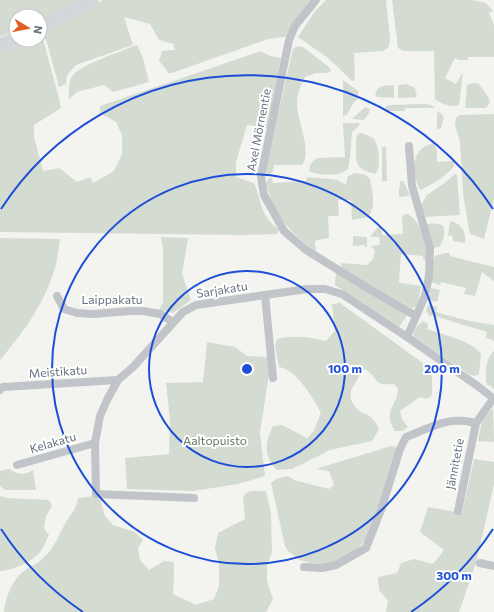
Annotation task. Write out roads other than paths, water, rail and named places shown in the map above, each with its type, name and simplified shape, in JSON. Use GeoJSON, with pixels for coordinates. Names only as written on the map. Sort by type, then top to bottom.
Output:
{"type":"FeatureCollection","features":[{"type":"Feature","properties":{"kind":"highway"},"geometry":{"type":"LineString","coordinates":[[48,22],[92,0]]}},
{"type":"Feature","properties":{"kind":"street","name":"Axel Mörnentie"},"geometry":{"type":"LineString","coordinates":[[316,0],[295,26],[289,40],[261,176],[264,195],[284,231],[306,250],[416,316]]}},
{"type":"Feature","properties":{"kind":"street"},"geometry":{"type":"LineString","coordinates":[[407,336],[425,296],[429,276],[430,248],[412,186],[409,146]]}},
{"type":"Feature","properties":{"kind":"street","name":"Sarjakatu"},"geometry":{"type":"LineString","coordinates":[[194,498],[96,494],[95,443],[100,416],[118,380],[133,367],[183,312],[196,305],[307,289],[325,289],[342,294],[407,336],[494,399]]}},
{"type":"Feature","properties":{"kind":"street"},"geometry":{"type":"LineString","coordinates":[[265,295],[273,378]]}},
{"type":"Feature","properties":{"kind":"street","name":"Laippakatu"},"geometry":{"type":"LineString","coordinates":[[57,296],[64,309],[77,313],[96,314],[141,311],[160,314],[173,322]]}},
{"type":"Feature","properties":{"kind":"street","name":"Meistikatu"},"geometry":{"type":"LineString","coordinates":[[0,390],[3,387],[118,380]]}},
{"type":"Feature","properties":{"kind":"street"},"geometry":{"type":"LineString","coordinates":[[304,567],[322,568],[336,565],[366,548],[381,510],[400,449],[406,437],[453,420],[476,422],[494,399]]}},
{"type":"Feature","properties":{"kind":"street","name":"Jännitetie"},"geometry":{"type":"LineString","coordinates":[[458,511],[476,422]]}},
{"type":"Feature","properties":{"kind":"street","name":"Kelakatu"},"geometry":{"type":"LineString","coordinates":[[17,465],[95,443]]}},
{"type":"Feature","properties":{"kind":"street"},"geometry":{"type":"LineString","coordinates":[[480,563],[494,566]]}},
{"type":"Feature","properties":{"kind":"park label","name":"Aaltopuisto"},"geometry":{"type":"Point","coordinates":[215,441]}}]}
